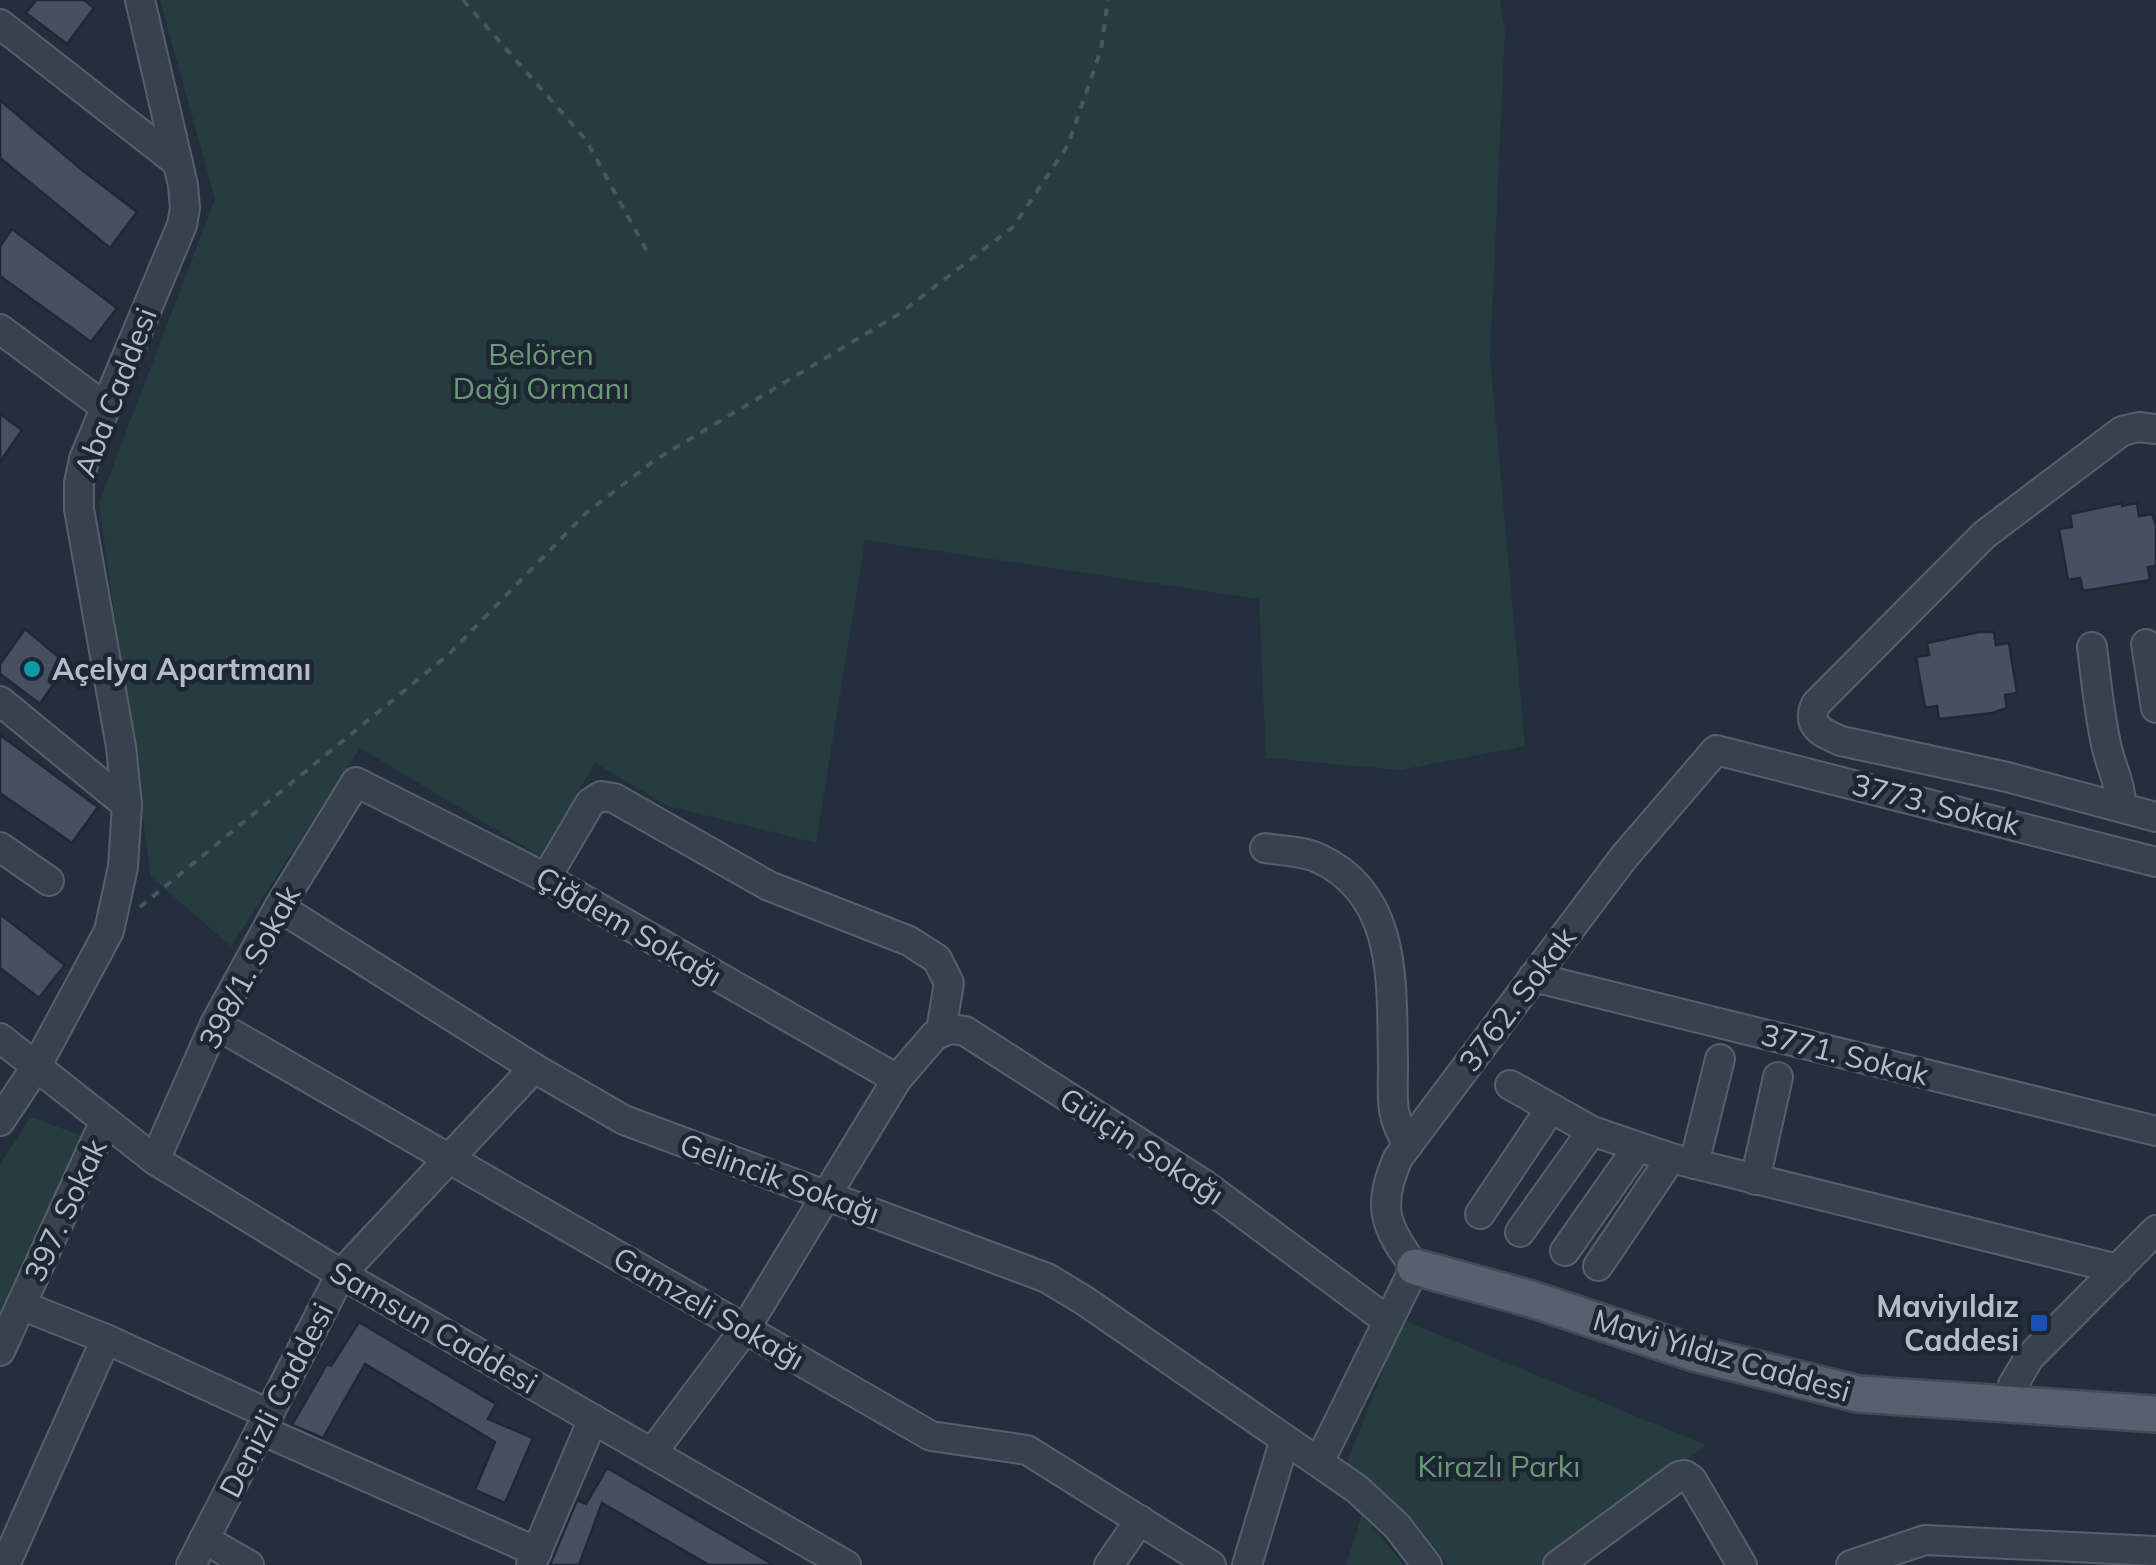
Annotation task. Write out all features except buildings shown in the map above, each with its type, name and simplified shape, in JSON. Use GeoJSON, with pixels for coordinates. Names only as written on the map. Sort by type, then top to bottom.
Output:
{"type":"FeatureCollection","features":[{"type":"Feature","properties":{"kind":"main road","name":"Mavi Yıldız Caddesi"},"geometry":{"type":"LineString","coordinates":[[1415,1266],[1532,1299],[1694,1353],[1858,1394],[2156,1414]]}},
{"type":"Feature","properties":{"kind":"street","name":"Aba Caddesi"},"geometry":{"type":"LineString","coordinates":[[0,1121],[36,1067],[110,932],[123,867],[127,805],[121,747],[79,509],[79,483],[84,459],[182,225],[185,208],[140,0]]}},
{"type":"Feature","properties":{"kind":"street"},"geometry":{"type":"LineString","coordinates":[[0,24],[178,162]]}},
{"type":"Feature","properties":{"kind":"street"},"geometry":{"type":"LineString","coordinates":[[0,329],[105,407]]}},
{"type":"Feature","properties":{"kind":"street"},"geometry":{"type":"LineString","coordinates":[[2156,429],[2138,427],[2122,431],[1984,535],[1816,704],[1812,714],[1813,724],[1822,733],[1841,741],[2156,817]]}},
{"type":"Feature","properties":{"kind":"street"},"geometry":{"type":"LineString","coordinates":[[2146,644],[2156,708]]}},
{"type":"Feature","properties":{"kind":"street"},"geometry":{"type":"LineString","coordinates":[[2092,647],[2103,732],[2112,775],[2122,792],[2121,807]]}},
{"type":"Feature","properties":{"kind":"street"},"geometry":{"type":"LineString","coordinates":[[0,701],[127,805]]}},
{"type":"Feature","properties":{"kind":"street","name":"3773. Sokak"},"geometry":{"type":"LineString","coordinates":[[1716,750],[2156,862]]}},
{"type":"Feature","properties":{"kind":"street","name":"3762. Sokak"},"geometry":{"type":"LineString","coordinates":[[1415,1266],[1394,1239],[1385,1212],[1386,1186],[1398,1158],[1624,857],[1716,750]]}},
{"type":"Feature","properties":{"kind":"street","name":"Çiğdem Sokağı"},"geometry":{"type":"LineString","coordinates":[[356,782],[546,878],[896,1079]]}},
{"type":"Feature","properties":{"kind":"street","name":"398/1. Sokak"},"geometry":{"type":"LineString","coordinates":[[155,1160],[216,1024],[279,907],[356,782]]}},
{"type":"Feature","properties":{"kind":"street"},"geometry":{"type":"LineString","coordinates":[[546,878],[590,803],[601,796],[614,798],[769,886],[909,941],[937,959],[949,982],[940,1032],[896,1079],[745,1329],[652,1454]]}},
{"type":"Feature","properties":{"kind":"street"},"geometry":{"type":"LineString","coordinates":[[0,847],[49,882]]}},
{"type":"Feature","properties":{"kind":"street"},"geometry":{"type":"LineString","coordinates":[[1265,848],[1316,856],[1344,873],[1368,898],[1383,927],[1391,967],[1394,1121],[1408,1145]]}},
{"type":"Feature","properties":{"kind":"street","name":"Gelincik Sokağı"},"geometry":{"type":"LineString","coordinates":[[279,907],[534,1068],[624,1120],[1047,1278],[1319,1462],[1378,1507],[1428,1565]]}},
{"type":"Feature","properties":{"kind":"street","name":"3771. Sokak"},"geometry":{"type":"LineString","coordinates":[[1533,977],[2156,1131]]}},
{"type":"Feature","properties":{"kind":"street","name":"Gamzeli Sokağı"},"geometry":{"type":"LineString","coordinates":[[216,1024],[932,1436],[1027,1450],[1211,1565]]}},
{"type":"Feature","properties":{"kind":"street","name":"Gülçin Sokağı"},"geometry":{"type":"LineString","coordinates":[[940,1032],[951,1028],[965,1031],[1205,1185],[1388,1321]]}},
{"type":"Feature","properties":{"kind":"street","name":"Samsun Caddesi"},"geometry":{"type":"LineString","coordinates":[[0,1038],[155,1160],[340,1274],[846,1565]]}},
{"type":"Feature","properties":{"kind":"street"},"geometry":{"type":"LineString","coordinates":[[1598,1266],[1683,1161],[1720,1059]]}},
{"type":"Feature","properties":{"kind":"street","name":"Denizli Caddesi"},"geometry":{"type":"LineString","coordinates":[[191,1565],[340,1274],[534,1068]]}},
{"type":"Feature","properties":{"kind":"street"},"geometry":{"type":"LineString","coordinates":[[1755,1180],[1778,1077]]}},
{"type":"Feature","properties":{"kind":"street"},"geometry":{"type":"LineString","coordinates":[[1510,1085],[1592,1131],[1683,1161],[2118,1269]]}},
{"type":"Feature","properties":{"kind":"street"},"geometry":{"type":"LineString","coordinates":[[1480,1214],[1551,1108]]}},
{"type":"Feature","properties":{"kind":"street","name":"397. Sokak"},"geometry":{"type":"LineString","coordinates":[[0,1352],[104,1123]]}},
{"type":"Feature","properties":{"kind":"street"},"geometry":{"type":"LineString","coordinates":[[1520,1232],[1592,1131]]}},
{"type":"Feature","properties":{"kind":"street"},"geometry":{"type":"LineString","coordinates":[[1565,1251],[1638,1147]]}},
{"type":"Feature","properties":{"kind":"street"},"geometry":{"type":"LineString","coordinates":[[2008,1406],[2013,1385],[2029,1358],[2156,1230]]}},
{"type":"Feature","properties":{"kind":"street"},"geometry":{"type":"LineString","coordinates":[[1319,1462],[1415,1266]]}},
{"type":"Feature","properties":{"kind":"street"},"geometry":{"type":"LineString","coordinates":[[21,1305],[106,1339],[534,1558],[593,1419]]}},
{"type":"Feature","properties":{"kind":"street"},"geometry":{"type":"LineString","coordinates":[[5,1565],[106,1339]]}},
{"type":"Feature","properties":{"kind":"street"},"geometry":{"type":"LineString","coordinates":[[1248,1565],[1285,1438]]}},
{"type":"Feature","properties":{"kind":"street"},"geometry":{"type":"LineString","coordinates":[[1558,1565],[1679,1476],[1686,1475],[1742,1565]]}},
{"type":"Feature","properties":{"kind":"street"},"geometry":{"type":"LineString","coordinates":[[1109,1565],[1140,1520]]}},
{"type":"Feature","properties":{"kind":"street"},"geometry":{"type":"LineString","coordinates":[[204,1539],[249,1565]]}},
{"type":"Feature","properties":{"kind":"street"},"geometry":{"type":"LineString","coordinates":[[1851,1565],[1924,1540],[2067,1556],[2156,1550]]}},
{"type":"Feature","properties":{"kind":"path"},"geometry":{"type":"LineString","coordinates":[[463,0],[586,140],[649,255]]}},
{"type":"Feature","properties":{"kind":"path"},"geometry":{"type":"LineString","coordinates":[[110,932],[449,654],[586,513],[655,460],[899,314],[1013,227],[1068,145],[1101,50],[1108,0]]}},
{"type":"Feature","properties":{"kind":"green space","name":"Belören Dağı Ormanı"},"geometry":{"type":"Polygon","coordinates":[[[160,0],[1500,0],[1505,31],[1490,356],[1525,746],[1400,770],[1266,758],[1259,599],[865,540],[816,843],[668,806],[595,763],[540,856],[360,748],[231,946],[151,877],[99,503],[215,199],[160,0]]]}},
{"type":"Feature","properties":{"kind":"green space"},"geometry":{"type":"Polygon","coordinates":[[[31,1117],[82,1136],[0,1326],[0,1164],[31,1117]]]}},
{"type":"Feature","properties":{"kind":"green space","name":"Kirazlı Parkı"},"geometry":{"type":"Polygon","coordinates":[[[1403,1320],[1706,1445],[1547,1565],[1448,1565],[1417,1524],[1346,1465],[1403,1320]]]}},
{"type":"Feature","properties":{"kind":"green space","name":"Kirazlı Parkı"},"geometry":{"type":"Polygon","coordinates":[[[1362,1514],[1404,1565],[1346,1565],[1362,1514]]]}},
{"type":"Feature","properties":{"kind":"place","name":"Açelya Apartmanı"},"geometry":{"type":"Point","coordinates":[32,669]}},
{"type":"Feature","properties":{"kind":"place","name":"Maviyıldız Caddesi"},"geometry":{"type":"Point","coordinates":[2039,1323]}}]}
